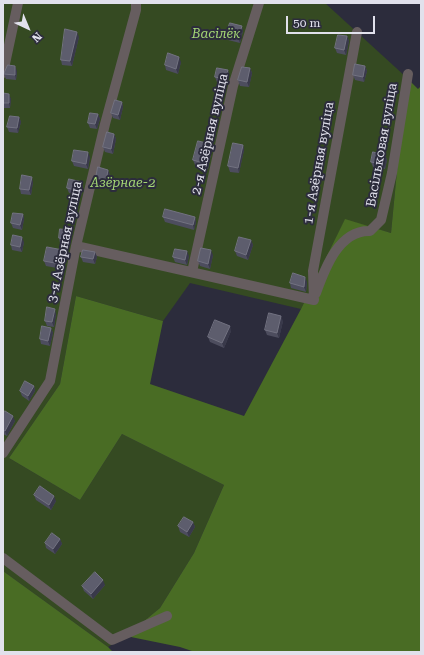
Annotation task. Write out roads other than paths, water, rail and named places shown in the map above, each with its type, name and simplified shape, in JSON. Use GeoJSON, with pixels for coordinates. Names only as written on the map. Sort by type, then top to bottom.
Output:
{"type":"FeatureCollection","features":[{"type":"Feature","properties":{"kind":"street"},"geometry":{"type":"LineString","coordinates":[[3,73],[18,3]]}},
{"type":"Feature","properties":{"kind":"street","name":"3-я Азёрная вуліца"},"geometry":{"type":"LineString","coordinates":[[3,453],[50,381],[76,246],[136,10],[136,3]]}},
{"type":"Feature","properties":{"kind":"street","name":"2-я Азёрная вуліца"},"geometry":{"type":"LineString","coordinates":[[192,272],[233,86],[259,3]]}},
{"type":"Feature","properties":{"kind":"street","name":"1-я Азёрная вуліца"},"geometry":{"type":"LineString","coordinates":[[314,300],[313,271],[357,32]]}},
{"type":"Feature","properties":{"kind":"street","name":"Васільковая вуліца"},"geometry":{"type":"LineString","coordinates":[[314,300],[321,279],[336,250],[348,237],[360,230],[370,231],[381,220],[392,174],[408,74]]}},
{"type":"Feature","properties":{"kind":"street"},"geometry":{"type":"LineString","coordinates":[[76,246],[314,300]]}},
{"type":"Feature","properties":{"kind":"street"},"geometry":{"type":"LineString","coordinates":[[3,558],[112,640],[167,616]]}},
{"type":"Feature","properties":{"kind":"park label","name":"Васілёк"},"geometry":{"type":"Point","coordinates":[216,34]}},
{"type":"Feature","properties":{"kind":"park label","name":"Азёрнае-2"},"geometry":{"type":"Point","coordinates":[123,183]}}]}
